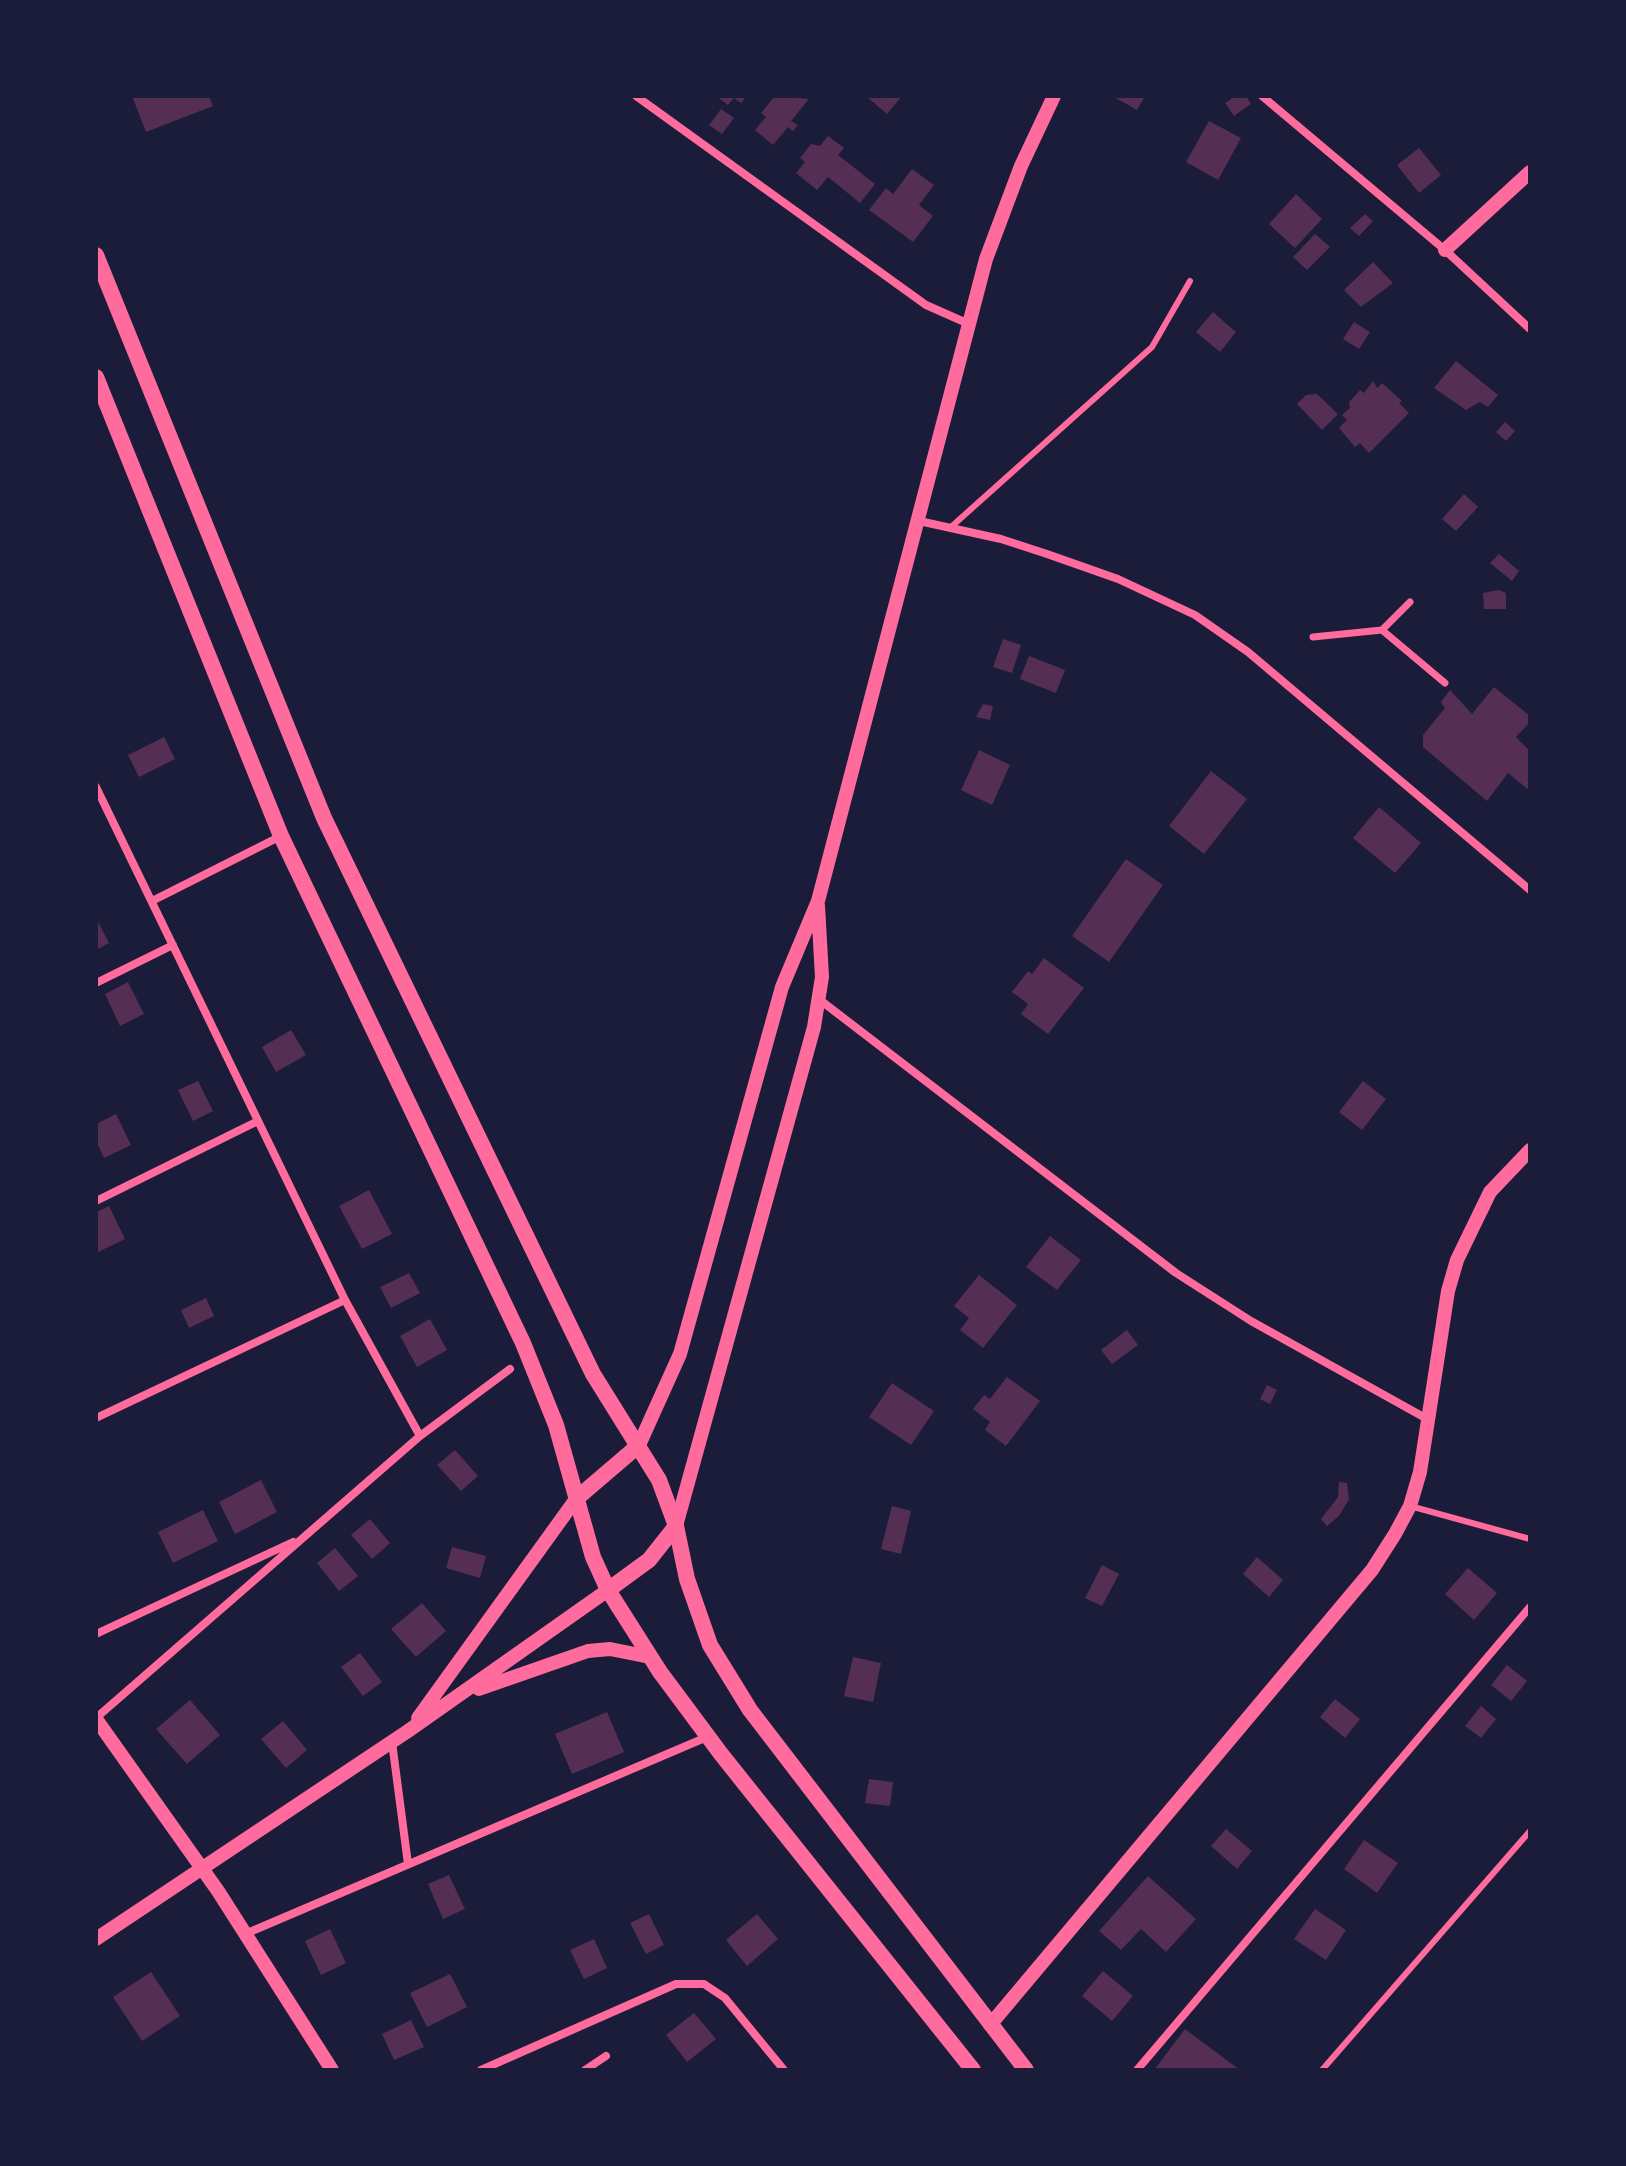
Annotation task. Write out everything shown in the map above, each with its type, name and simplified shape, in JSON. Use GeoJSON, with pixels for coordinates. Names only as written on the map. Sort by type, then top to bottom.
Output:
{"type":"FeatureCollection","features":[{"type":"Feature","properties":{"kind":"main road"},"geometry":{"type":"LineString","coordinates":[[96,255],[324,818],[593,1374],[659,1480],[676,1526],[697,1612],[725,1673],[1026,2070]]}},
{"type":"Feature","properties":{"kind":"main road"},"geometry":{"type":"LineString","coordinates":[[96,377],[281,836],[523,1343],[556,1425],[593,1557],[608,1590],[650,1657],[708,1736],[973,2070]]}},
{"type":"Feature","properties":{"kind":"main road"},"geometry":{"type":"LineString","coordinates":[[576,1499],[639,1445]]}},
{"type":"Feature","properties":{"kind":"main road"},"geometry":{"type":"LineString","coordinates":[[608,1590],[649,1560],[676,1526]]}},
{"type":"Feature","properties":{"kind":"street"},"geometry":{"type":"LineString","coordinates":[[636,96],[926,305],[969,324]]}},
{"type":"Feature","properties":{"kind":"street"},"geometry":{"type":"LineString","coordinates":[[1262,96],[1445,250],[1530,329]]}},
{"type":"Feature","properties":{"kind":"street"},"geometry":{"type":"LineString","coordinates":[[639,1445],[680,1354],[782,987],[818,901],[969,324],[1001,216],[1050,98]]}},
{"type":"Feature","properties":{"kind":"street"},"geometry":{"type":"LineString","coordinates":[[1445,250],[1530,172]]}},
{"type":"Feature","properties":{"kind":"street"},"geometry":{"type":"LineString","coordinates":[[919,521],[1001,539],[1118,579],[1195,615],[1248,652],[1530,890]]}},
{"type":"Feature","properties":{"kind":"street"},"geometry":{"type":"LineString","coordinates":[[1313,637],[1382,630],[1410,602]]}},
{"type":"Feature","properties":{"kind":"street"},"geometry":{"type":"LineString","coordinates":[[1382,630],[1445,683]]}},
{"type":"Feature","properties":{"kind":"street"},"geometry":{"type":"LineString","coordinates":[[96,787],[345,1300],[420,1436]]}},
{"type":"Feature","properties":{"kind":"street"},"geometry":{"type":"LineString","coordinates":[[152,901],[281,836]]}},
{"type":"Feature","properties":{"kind":"street"},"geometry":{"type":"LineString","coordinates":[[676,1526],[820,1000],[818,901]]}},
{"type":"Feature","properties":{"kind":"street"},"geometry":{"type":"LineString","coordinates":[[96,983],[173,945]]}},
{"type":"Feature","properties":{"kind":"street"},"geometry":{"type":"LineString","coordinates":[[820,1000],[1176,1273],[1251,1321],[1429,1420]]}},
{"type":"Feature","properties":{"kind":"street"},"geometry":{"type":"LineString","coordinates":[[96,1201],[258,1121]]}},
{"type":"Feature","properties":{"kind":"street"},"geometry":{"type":"LineString","coordinates":[[990,2025],[1372,1570],[1410,1506],[1429,1420],[1448,1291],[1457,1260],[1490,1192],[1530,1150]]}},
{"type":"Feature","properties":{"kind":"street"},"geometry":{"type":"LineString","coordinates":[[96,1418],[345,1300]]}},
{"type":"Feature","properties":{"kind":"street"},"geometry":{"type":"LineString","coordinates":[[332,2070],[203,1870],[96,1718],[420,1436],[510,1369]]}},
{"type":"Feature","properties":{"kind":"street"},"geometry":{"type":"LineString","coordinates":[[408,1731],[576,1499]]}},
{"type":"Feature","properties":{"kind":"street"},"geometry":{"type":"LineString","coordinates":[[96,1634],[305,1537]]}},
{"type":"Feature","properties":{"kind":"street"},"geometry":{"type":"LineString","coordinates":[[96,1939],[457,1698],[608,1590]]}},
{"type":"Feature","properties":{"kind":"street"},"geometry":{"type":"LineString","coordinates":[[1137,2070],[1530,1607]]}},
{"type":"Feature","properties":{"kind":"street"},"geometry":{"type":"LineString","coordinates":[[457,1698],[588,1651],[610,1649],[650,1657]]}},
{"type":"Feature","properties":{"kind":"street"},"geometry":{"type":"LineString","coordinates":[[245,1934],[708,1736]]}},
{"type":"Feature","properties":{"kind":"street"},"geometry":{"type":"LineString","coordinates":[[392,1742],[408,1864]]}},
{"type":"Feature","properties":{"kind":"street"},"geometry":{"type":"LineString","coordinates":[[481,2070],[676,1984],[704,1984],[725,1998],[784,2070]]}},
{"type":"Feature","properties":{"kind":"street"},"geometry":{"type":"LineString","coordinates":[[585,2070],[606,2056]]}},
{"type":"Feature","properties":{"kind":"lane"},"geometry":{"type":"LineString","coordinates":[[951,527],[1136,364],[1166,328],[1190,281]]}},
{"type":"Feature","properties":{"kind":"lane"},"geometry":{"type":"LineString","coordinates":[[1410,1506],[1530,1539]]}},
{"type":"Feature","properties":{"kind":"lane"},"geometry":{"type":"LineString","coordinates":[[1322,2070],[1530,1831]]}},
{"type":"Feature","properties":{"kind":"building"},"geometry":{"type":"Polygon","coordinates":[[[132,96],[209,96],[213,106],[146,132],[132,96]]]}},
{"type":"Feature","properties":{"kind":"building"},"geometry":{"type":"Polygon","coordinates":[[[716,96],[747,96],[741,103],[734,98],[728,105],[716,96]]]}},
{"type":"Feature","properties":{"kind":"building"},"geometry":{"type":"Polygon","coordinates":[[[775,96],[809,99],[791,121],[798,125],[793,131],[788,127],[773,145],[755,130],[766,117],[761,113],[775,96]]]}},
{"type":"Feature","properties":{"kind":"building"},"geometry":{"type":"Polygon","coordinates":[[[866,96],[902,96],[887,114],[866,96]]]}},
{"type":"Feature","properties":{"kind":"building"},"geometry":{"type":"Polygon","coordinates":[[[1112,96],[1145,96],[1137,110],[1112,96]]]}},
{"type":"Feature","properties":{"kind":"building"},"geometry":{"type":"Polygon","coordinates":[[[1235,96],[1246,96],[1251,104],[1234,116],[1225,103],[1235,96]]]}},
{"type":"Feature","properties":{"kind":"building"},"geometry":{"type":"Polygon","coordinates":[[[721,109],[734,118],[722,134],[709,125],[721,109]]]}},
{"type":"Feature","properties":{"kind":"building"},"geometry":{"type":"Polygon","coordinates":[[[1209,121],[1241,138],[1218,180],[1186,162],[1209,121]]]}},
{"type":"Feature","properties":{"kind":"building"},"geometry":{"type":"Polygon","coordinates":[[[828,136],[844,148],[838,155],[875,184],[860,203],[828,177],[817,190],[796,173],[805,162],[800,158],[811,144],[820,146],[828,136]]]}},
{"type":"Feature","properties":{"kind":"building"},"geometry":{"type":"Polygon","coordinates":[[[1419,148],[1441,175],[1419,193],[1397,165],[1419,148]]]}},
{"type":"Feature","properties":{"kind":"building"},"geometry":{"type":"Polygon","coordinates":[[[912,169],[934,185],[919,205],[933,216],[913,242],[869,210],[886,188],[893,194],[912,169]]]}},
{"type":"Feature","properties":{"kind":"building"},"geometry":{"type":"Polygon","coordinates":[[[1296,194],[1322,219],[1295,248],[1269,224],[1296,194]]]}},
{"type":"Feature","properties":{"kind":"building"},"geometry":{"type":"Polygon","coordinates":[[[1365,214],[1373,221],[1359,236],[1350,228],[1365,214]]]}},
{"type":"Feature","properties":{"kind":"building"},"geometry":{"type":"Polygon","coordinates":[[[1315,234],[1330,247],[1307,270],[1293,257],[1315,234]]]}},
{"type":"Feature","properties":{"kind":"building"},"geometry":{"type":"Polygon","coordinates":[[[1373,262],[1393,283],[1361,307],[1344,290],[1373,262]]]}},
{"type":"Feature","properties":{"kind":"building"},"geometry":{"type":"Polygon","coordinates":[[[1213,312],[1236,332],[1220,352],[1196,332],[1213,312]]]}},
{"type":"Feature","properties":{"kind":"building"},"geometry":{"type":"Polygon","coordinates":[[[1354,322],[1370,332],[1359,349],[1343,339],[1354,322]]]}},
{"type":"Feature","properties":{"kind":"building"},"geometry":{"type":"Polygon","coordinates":[[[1456,361],[1498,395],[1488,407],[1480,402],[1466,410],[1434,388],[1456,361]]]}},
{"type":"Feature","properties":{"kind":"building"},"geometry":{"type":"Polygon","coordinates":[[[1373,381],[1377,388],[1382,383],[1402,401],[1399,403],[1409,413],[1369,453],[1360,443],[1355,447],[1339,428],[1347,420],[1342,415],[1350,408],[1349,402],[1360,390],[1364,393],[1373,381]]]}},
{"type":"Feature","properties":{"kind":"building"},"geometry":{"type":"Polygon","coordinates":[[[1317,394],[1338,414],[1322,430],[1297,404],[1306,395],[1317,394]]]}},
{"type":"Feature","properties":{"kind":"building"},"geometry":{"type":"Polygon","coordinates":[[[1505,422],[1515,431],[1506,441],[1496,432],[1505,422]]]}},
{"type":"Feature","properties":{"kind":"building"},"geometry":{"type":"Polygon","coordinates":[[[1464,494],[1478,507],[1456,531],[1442,519],[1464,494]]]}},
{"type":"Feature","properties":{"kind":"building"},"geometry":{"type":"Polygon","coordinates":[[[1499,554],[1519,571],[1512,581],[1490,563],[1499,554]]]}},
{"type":"Feature","properties":{"kind":"building"},"geometry":{"type":"Polygon","coordinates":[[[1499,590],[1506,593],[1506,609],[1484,609],[1483,593],[1499,590]]]}},
{"type":"Feature","properties":{"kind":"building"},"geometry":{"type":"Polygon","coordinates":[[[1003,639],[1021,645],[1012,673],[993,667],[1003,639]]]}},
{"type":"Feature","properties":{"kind":"building"},"geometry":{"type":"Polygon","coordinates":[[[1029,656],[1065,670],[1056,693],[1020,679],[1029,656]]]}},
{"type":"Feature","properties":{"kind":"building"},"geometry":{"type":"Polygon","coordinates":[[[1494,687],[1530,716],[1530,722],[1516,737],[1530,751],[1530,791],[1508,773],[1487,801],[1423,747],[1423,735],[1445,708],[1441,702],[1450,690],[1472,714],[1494,687]]]}},
{"type":"Feature","properties":{"kind":"building"},"geometry":{"type":"Polygon","coordinates":[[[983,704],[993,706],[990,720],[976,717],[983,704]]]}},
{"type":"Feature","properties":{"kind":"building"},"geometry":{"type":"Polygon","coordinates":[[[164,737],[175,759],[139,777],[128,755],[164,737]]]}},
{"type":"Feature","properties":{"kind":"building"},"geometry":{"type":"Polygon","coordinates":[[[979,750],[1010,765],[992,805],[961,790],[979,750]]]}},
{"type":"Feature","properties":{"kind":"building"},"geometry":{"type":"Polygon","coordinates":[[[1211,771],[1247,799],[1204,854],[1169,826],[1211,771]]]}},
{"type":"Feature","properties":{"kind":"building"},"geometry":{"type":"Polygon","coordinates":[[[1379,807],[1421,843],[1395,873],[1353,838],[1379,807]]]}},
{"type":"Feature","properties":{"kind":"building"},"geometry":{"type":"Polygon","coordinates":[[[1126,859],[1163,885],[1109,962],[1072,936],[1126,859]]]}},
{"type":"Feature","properties":{"kind":"building"},"geometry":{"type":"Polygon","coordinates":[[[96,918],[109,943],[96,950],[96,918]]]}},
{"type":"Feature","properties":{"kind":"building"},"geometry":{"type":"Polygon","coordinates":[[[1044,958],[1084,988],[1048,1034],[1021,1014],[1028,1004],[1012,992],[1028,971],[1032,974],[1044,958]]]}},
{"type":"Feature","properties":{"kind":"building"},"geometry":{"type":"Polygon","coordinates":[[[128,982],[144,1014],[120,1026],[105,994],[128,982]]]}},
{"type":"Feature","properties":{"kind":"building"},"geometry":{"type":"Polygon","coordinates":[[[291,1030],[306,1055],[276,1072],[262,1047],[291,1030]]]}},
{"type":"Feature","properties":{"kind":"building"},"geometry":{"type":"Polygon","coordinates":[[[198,1081],[213,1111],[193,1121],[178,1090],[198,1081]]]}},
{"type":"Feature","properties":{"kind":"building"},"geometry":{"type":"Polygon","coordinates":[[[1363,1081],[1386,1099],[1362,1130],[1339,1112],[1363,1081]]]}},
{"type":"Feature","properties":{"kind":"building"},"geometry":{"type":"Polygon","coordinates":[[[116,1114],[131,1145],[104,1158],[96,1141],[96,1124],[116,1114]]]}},
{"type":"Feature","properties":{"kind":"building"},"geometry":{"type":"Polygon","coordinates":[[[369,1190],[392,1234],[362,1249],[339,1206],[369,1190]]]}},
{"type":"Feature","properties":{"kind":"building"},"geometry":{"type":"Polygon","coordinates":[[[109,1206],[125,1239],[96,1253],[96,1212],[109,1206]]]}},
{"type":"Feature","properties":{"kind":"building"},"geometry":{"type":"Polygon","coordinates":[[[1050,1236],[1081,1260],[1057,1290],[1026,1267],[1050,1236]]]}},
{"type":"Feature","properties":{"kind":"building"},"geometry":{"type":"Polygon","coordinates":[[[409,1273],[420,1293],[391,1308],[380,1287],[409,1273]]]}},
{"type":"Feature","properties":{"kind":"building"},"geometry":{"type":"Polygon","coordinates":[[[979,1275],[1017,1305],[983,1348],[960,1330],[969,1318],[954,1306],[979,1275]]]}},
{"type":"Feature","properties":{"kind":"building"},"geometry":{"type":"Polygon","coordinates":[[[206,1298],[214,1316],[189,1328],[181,1310],[206,1298]]]}},
{"type":"Feature","properties":{"kind":"building"},"geometry":{"type":"Polygon","coordinates":[[[430,1319],[447,1350],[417,1367],[400,1336],[430,1319]]]}},
{"type":"Feature","properties":{"kind":"building"},"geometry":{"type":"Polygon","coordinates":[[[1127,1330],[1138,1345],[1112,1364],[1101,1350],[1127,1330]]]}},
{"type":"Feature","properties":{"kind":"building"},"geometry":{"type":"Polygon","coordinates":[[[1007,1377],[1040,1401],[1006,1446],[985,1430],[990,1422],[973,1409],[984,1395],[990,1399],[1007,1377]]]}},
{"type":"Feature","properties":{"kind":"building"},"geometry":{"type":"Polygon","coordinates":[[[892,1383],[934,1411],[911,1445],[869,1417],[892,1383]]]}},
{"type":"Feature","properties":{"kind":"building"},"geometry":{"type":"Polygon","coordinates":[[[1267,1385],[1277,1390],[1270,1404],[1260,1399],[1267,1385]]]}},
{"type":"Feature","properties":{"kind":"building"},"geometry":{"type":"Polygon","coordinates":[[[455,1450],[478,1476],[461,1491],[437,1465],[455,1450]]]}},
{"type":"Feature","properties":{"kind":"building"},"geometry":{"type":"Polygon","coordinates":[[[261,1480],[277,1512],[235,1534],[219,1502],[261,1480]]]}},
{"type":"Feature","properties":{"kind":"building"},"geometry":{"type":"Polygon","coordinates":[[[1339,1482],[1347,1483],[1349,1499],[1339,1516],[1327,1526],[1321,1519],[1338,1497],[1339,1482]]]}},
{"type":"Feature","properties":{"kind":"building"},"geometry":{"type":"Polygon","coordinates":[[[892,1506],[911,1511],[901,1554],[881,1549],[892,1506]]]}},
{"type":"Feature","properties":{"kind":"building"},"geometry":{"type":"Polygon","coordinates":[[[203,1510],[218,1541],[173,1563],[158,1532],[203,1510]]]}},
{"type":"Feature","properties":{"kind":"building"},"geometry":{"type":"Polygon","coordinates":[[[370,1519],[390,1543],[372,1559],[351,1535],[370,1519]]]}},
{"type":"Feature","properties":{"kind":"building"},"geometry":{"type":"Polygon","coordinates":[[[452,1547],[486,1556],[480,1578],[446,1568],[452,1547]]]}},
{"type":"Feature","properties":{"kind":"building"},"geometry":{"type":"Polygon","coordinates":[[[335,1548],[358,1576],[339,1591],[317,1563],[335,1548]]]}},
{"type":"Feature","properties":{"kind":"building"},"geometry":{"type":"Polygon","coordinates":[[[1257,1557],[1283,1580],[1269,1597],[1243,1574],[1257,1557]]]}},
{"type":"Feature","properties":{"kind":"building"},"geometry":{"type":"Polygon","coordinates":[[[1102,1565],[1119,1574],[1102,1606],[1085,1598],[1102,1565]]]}},
{"type":"Feature","properties":{"kind":"building"},"geometry":{"type":"Polygon","coordinates":[[[1468,1568],[1497,1593],[1474,1620],[1445,1594],[1468,1568]]]}},
{"type":"Feature","properties":{"kind":"building"},"geometry":{"type":"Polygon","coordinates":[[[422,1603],[446,1631],[416,1657],[391,1629],[422,1603]]]}},
{"type":"Feature","properties":{"kind":"building"},"geometry":{"type":"Polygon","coordinates":[[[360,1653],[382,1682],[363,1696],[341,1667],[360,1653]]]}},
{"type":"Feature","properties":{"kind":"building"},"geometry":{"type":"Polygon","coordinates":[[[853,1657],[881,1663],[873,1702],[844,1696],[853,1657]]]}},
{"type":"Feature","properties":{"kind":"building"},"geometry":{"type":"Polygon","coordinates":[[[1507,1665],[1527,1681],[1511,1701],[1491,1685],[1507,1665]]]}},
{"type":"Feature","properties":{"kind":"building"},"geometry":{"type":"Polygon","coordinates":[[[1335,1699],[1360,1719],[1345,1738],[1320,1717],[1335,1699]]]}},
{"type":"Feature","properties":{"kind":"building"},"geometry":{"type":"Polygon","coordinates":[[[190,1700],[220,1735],[187,1764],[156,1729],[190,1700]]]}},
{"type":"Feature","properties":{"kind":"building"},"geometry":{"type":"Polygon","coordinates":[[[1481,1706],[1496,1719],[1481,1738],[1465,1726],[1481,1706]]]}},
{"type":"Feature","properties":{"kind":"building"},"geometry":{"type":"Polygon","coordinates":[[[607,1712],[624,1752],[572,1774],[555,1734],[607,1712]]]}},
{"type":"Feature","properties":{"kind":"building"},"geometry":{"type":"Polygon","coordinates":[[[283,1721],[307,1750],[286,1768],[261,1739],[283,1721]]]}},
{"type":"Feature","properties":{"kind":"building"},"geometry":{"type":"Polygon","coordinates":[[[869,1779],[893,1782],[890,1806],[865,1803],[869,1779]]]}},
{"type":"Feature","properties":{"kind":"building"},"geometry":{"type":"Polygon","coordinates":[[[1226,1829],[1252,1851],[1237,1869],[1211,1846],[1226,1829]]]}},
{"type":"Feature","properties":{"kind":"building"},"geometry":{"type":"Polygon","coordinates":[[[1364,1840],[1398,1863],[1377,1893],[1344,1869],[1364,1840]]]}},
{"type":"Feature","properties":{"kind":"building"},"geometry":{"type":"Polygon","coordinates":[[[449,1875],[465,1909],[443,1919],[428,1884],[449,1875]]]}},
{"type":"Feature","properties":{"kind":"building"},"geometry":{"type":"Polygon","coordinates":[[[1148,1876],[1196,1919],[1166,1952],[1141,1929],[1121,1950],[1099,1931],[1148,1876]]]}},
{"type":"Feature","properties":{"kind":"building"},"geometry":{"type":"Polygon","coordinates":[[[1315,1909],[1346,1930],[1326,1960],[1294,1939],[1315,1909]]]}},
{"type":"Feature","properties":{"kind":"building"},"geometry":{"type":"Polygon","coordinates":[[[649,1914],[664,1945],[646,1954],[630,1923],[649,1914]]]}},
{"type":"Feature","properties":{"kind":"building"},"geometry":{"type":"Polygon","coordinates":[[[757,1914],[778,1939],[747,1966],[726,1940],[757,1914]]]}},
{"type":"Feature","properties":{"kind":"building"},"geometry":{"type":"Polygon","coordinates":[[[330,1929],[346,1963],[321,1975],[305,1941],[330,1929]]]}},
{"type":"Feature","properties":{"kind":"building"},"geometry":{"type":"Polygon","coordinates":[[[594,1939],[607,1968],[584,1979],[570,1950],[594,1939]]]}},
{"type":"Feature","properties":{"kind":"building"},"geometry":{"type":"Polygon","coordinates":[[[1103,1971],[1133,1996],[1112,2021],[1082,1996],[1103,1971]]]}},
{"type":"Feature","properties":{"kind":"building"},"geometry":{"type":"Polygon","coordinates":[[[151,1972],[180,2016],[142,2041],[113,1997],[151,1972]]]}},
{"type":"Feature","properties":{"kind":"building"},"geometry":{"type":"Polygon","coordinates":[[[450,1974],[467,2007],[427,2027],[410,1993],[450,1974]]]}},
{"type":"Feature","properties":{"kind":"building"},"geometry":{"type":"Polygon","coordinates":[[[694,2013],[716,2039],[687,2062],[666,2035],[694,2013]]]}},
{"type":"Feature","properties":{"kind":"building"},"geometry":{"type":"Polygon","coordinates":[[[411,2020],[424,2047],[394,2060],[382,2034],[411,2020]]]}},
{"type":"Feature","properties":{"kind":"building"},"geometry":{"type":"Polygon","coordinates":[[[1185,2029],[1240,2070],[1154,2070],[1185,2029]]]}}]}
